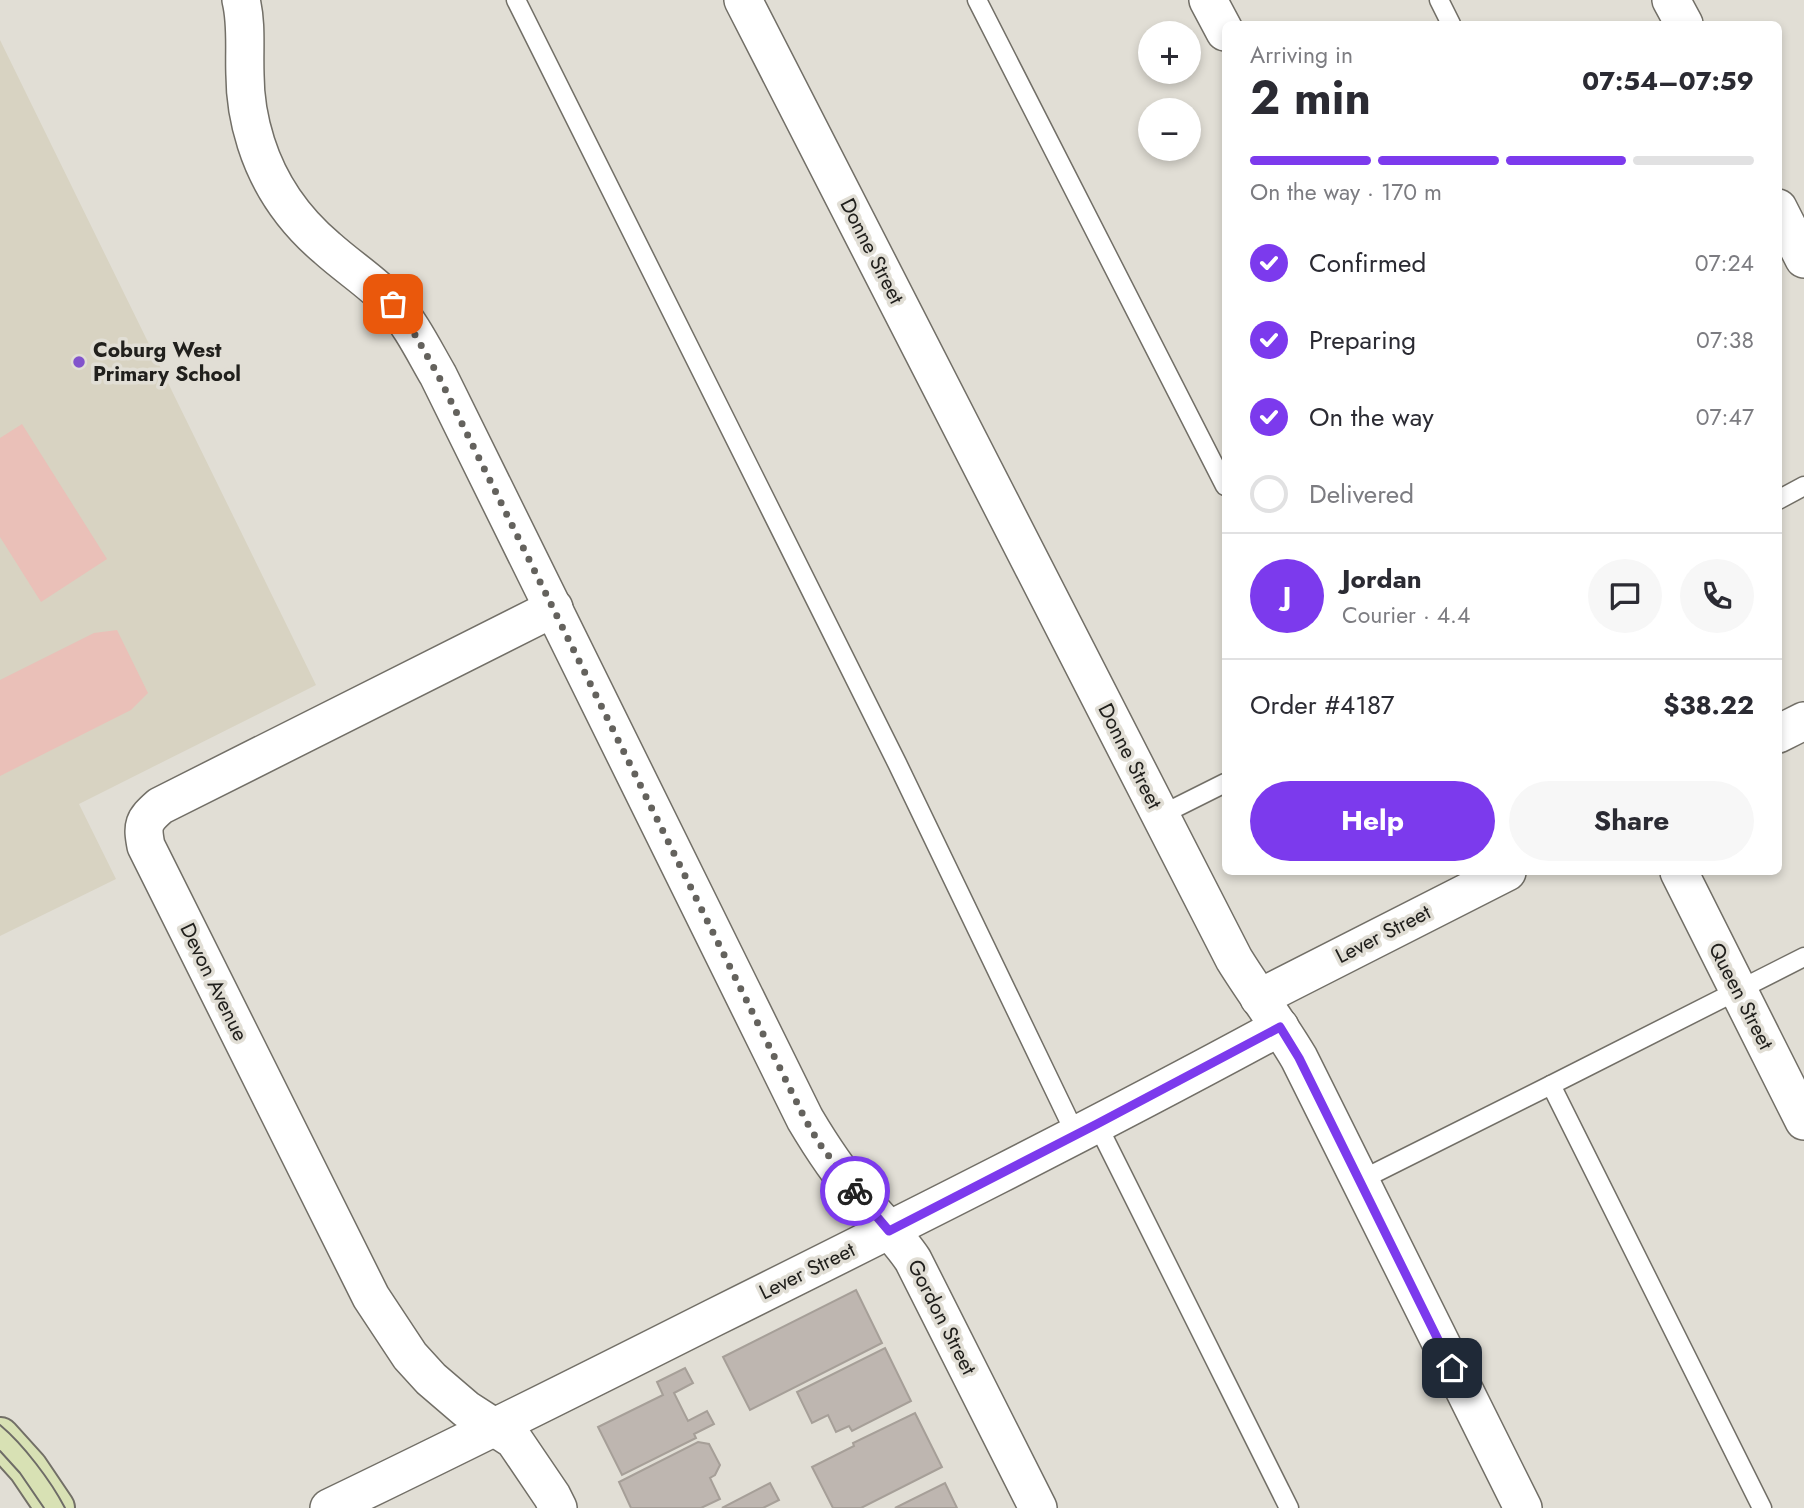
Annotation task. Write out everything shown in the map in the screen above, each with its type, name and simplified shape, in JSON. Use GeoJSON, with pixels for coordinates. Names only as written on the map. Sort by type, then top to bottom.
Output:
{"type":"FeatureCollection","features":[{"type":"Feature","properties":{"kind":"main road"},"geometry":{"type":"LineString","coordinates":[[0,1437],[28,1468],[55,1508]]}},
{"type":"Feature","properties":{"kind":"street","name":"Gordon Street"},"geometry":{"type":"LineString","coordinates":[[241,0],[248,111],[266,169],[296,217],[327,249],[386,297],[410,326],[438,375],[805,1119],[836,1168],[914,1259],[1038,1508]]}},
{"type":"Feature","properties":{"kind":"street","name":"Donne Street"},"geometry":{"type":"LineString","coordinates":[[743,0],[1234,959],[1299,1058],[1523,1508]]}},
{"type":"Feature","properties":{"kind":"street"},"geometry":{"type":"LineString","coordinates":[[1208,0],[1222,26]]}},
{"type":"Feature","properties":{"kind":"street"},"geometry":{"type":"LineString","coordinates":[[1671,0],[1682,21]]}},
{"type":"Feature","properties":{"kind":"street"},"geometry":{"type":"LineString","coordinates":[[1782,216],[1804,258]]}},
{"type":"Feature","properties":{"kind":"street","name":"Devon Avenue"},"geometry":{"type":"LineString","coordinates":[[554,608],[160,806],[145,822],[144,832],[146,846],[370,1297],[410,1356],[431,1379],[466,1409],[514,1440],[558,1508]]}},
{"type":"Feature","properties":{"kind":"street"},"geometry":{"type":"LineString","coordinates":[[1782,732],[1804,721]]}},
{"type":"Feature","properties":{"kind":"street","name":"Lever Street"},"geometry":{"type":"LineString","coordinates":[[329,1508],[1087,1130],[1270,1012],[1502,875]]}},
{"type":"Feature","properties":{"kind":"street","name":"Queen Street"},"geometry":{"type":"LineString","coordinates":[[1681,875],[1804,1121]]}},
{"type":"Feature","properties":{"kind":"lane"},"geometry":{"type":"LineString","coordinates":[[516,0],[890,751],[1087,1130],[1289,1508]]}},
{"type":"Feature","properties":{"kind":"lane"},"geometry":{"type":"LineString","coordinates":[[977,0],[1222,480]]}},
{"type":"Feature","properties":{"kind":"lane"},"geometry":{"type":"LineString","coordinates":[[1438,0],[1449,21]]}},
{"type":"Feature","properties":{"kind":"lane"},"geometry":{"type":"LineString","coordinates":[[1782,497],[1804,486]]}},
{"type":"Feature","properties":{"kind":"lane"},"geometry":{"type":"LineString","coordinates":[[1161,815],[1222,784]]}},
{"type":"Feature","properties":{"kind":"lane"},"geometry":{"type":"LineString","coordinates":[[1359,1181],[1804,957]]}},
{"type":"Feature","properties":{"kind":"lane"},"geometry":{"type":"LineString","coordinates":[[1551,1085],[1762,1508]]}},
{"type":"Feature","properties":{"kind":"shaded area","name":"Coburg West Primary School"},"geometry":{"type":"Polygon","coordinates":[[[0,40],[316,685],[79,804],[116,879],[0,936],[0,40]]]}},
{"type":"Feature","properties":{"kind":"shaded area"},"geometry":{"type":"Polygon","coordinates":[[[22,424],[107,559],[41,602],[0,537],[0,438],[22,424]]]}},
{"type":"Feature","properties":{"kind":"shaded area"},"geometry":{"type":"Polygon","coordinates":[[[117,630],[148,693],[131,710],[0,776],[0,680],[94,633],[117,630]]]}},
{"type":"Feature","properties":{"kind":"building"},"geometry":{"type":"Polygon","coordinates":[[[856,1290],[882,1343],[750,1410],[723,1357],[856,1290]]]}},
{"type":"Feature","properties":{"kind":"building"},"geometry":{"type":"Polygon","coordinates":[[[885,1348],[911,1401],[852,1431],[849,1426],[836,1432],[828,1415],[812,1423],[797,1392],[885,1348]]]}},
{"type":"Feature","properties":{"kind":"building"},"geometry":{"type":"Polygon","coordinates":[[[685,1368],[693,1383],[674,1393],[688,1421],[707,1411],[714,1424],[694,1434],[696,1438],[622,1475],[598,1427],[663,1395],[657,1382],[685,1368]]]}},
{"type":"Feature","properties":{"kind":"building"},"geometry":{"type":"Polygon","coordinates":[[[915,1413],[942,1467],[861,1508],[833,1508],[812,1467],[854,1446],[853,1443],[915,1413]]]}},
{"type":"Feature","properties":{"kind":"building"},"geometry":{"type":"Polygon","coordinates":[[[698,1442],[709,1444],[720,1465],[715,1475],[710,1478],[720,1499],[701,1508],[631,1508],[619,1482],[698,1442]]]}},
{"type":"Feature","properties":{"kind":"building"},"geometry":{"type":"Polygon","coordinates":[[[770,1483],[779,1500],[763,1508],[722,1508],[770,1483]]]}},
{"type":"Feature","properties":{"kind":"building"},"geometry":{"type":"Polygon","coordinates":[[[945,1483],[957,1508],[895,1508],[945,1483]]]}},
{"type":"Feature","properties":{"kind":"tram line"},"geometry":{"type":"LineString","coordinates":[[0,1425],[36,1464],[65,1508]]}},
{"type":"Feature","properties":{"kind":"tram line"},"geometry":{"type":"LineString","coordinates":[[0,1451],[20,1473],[44,1508]]}},
{"type":"Feature","properties":{"kind":"way so far"},"geometry":{"type":"LineString","coordinates":[[393,304],[410,326],[438,375],[805,1119],[836,1168],[855,1191]]}},
{"type":"Feature","properties":{"kind":"place","name":"Coburg West Primary School"},"geometry":{"type":"Point","coordinates":[79,362]}},
{"type":"Feature","properties":{"kind":"route"},"geometry":{"type":"LineString","coordinates":[[855,1191],[889,1231],[1280,1027],[1299,1058],[1452,1368]]}}]}
